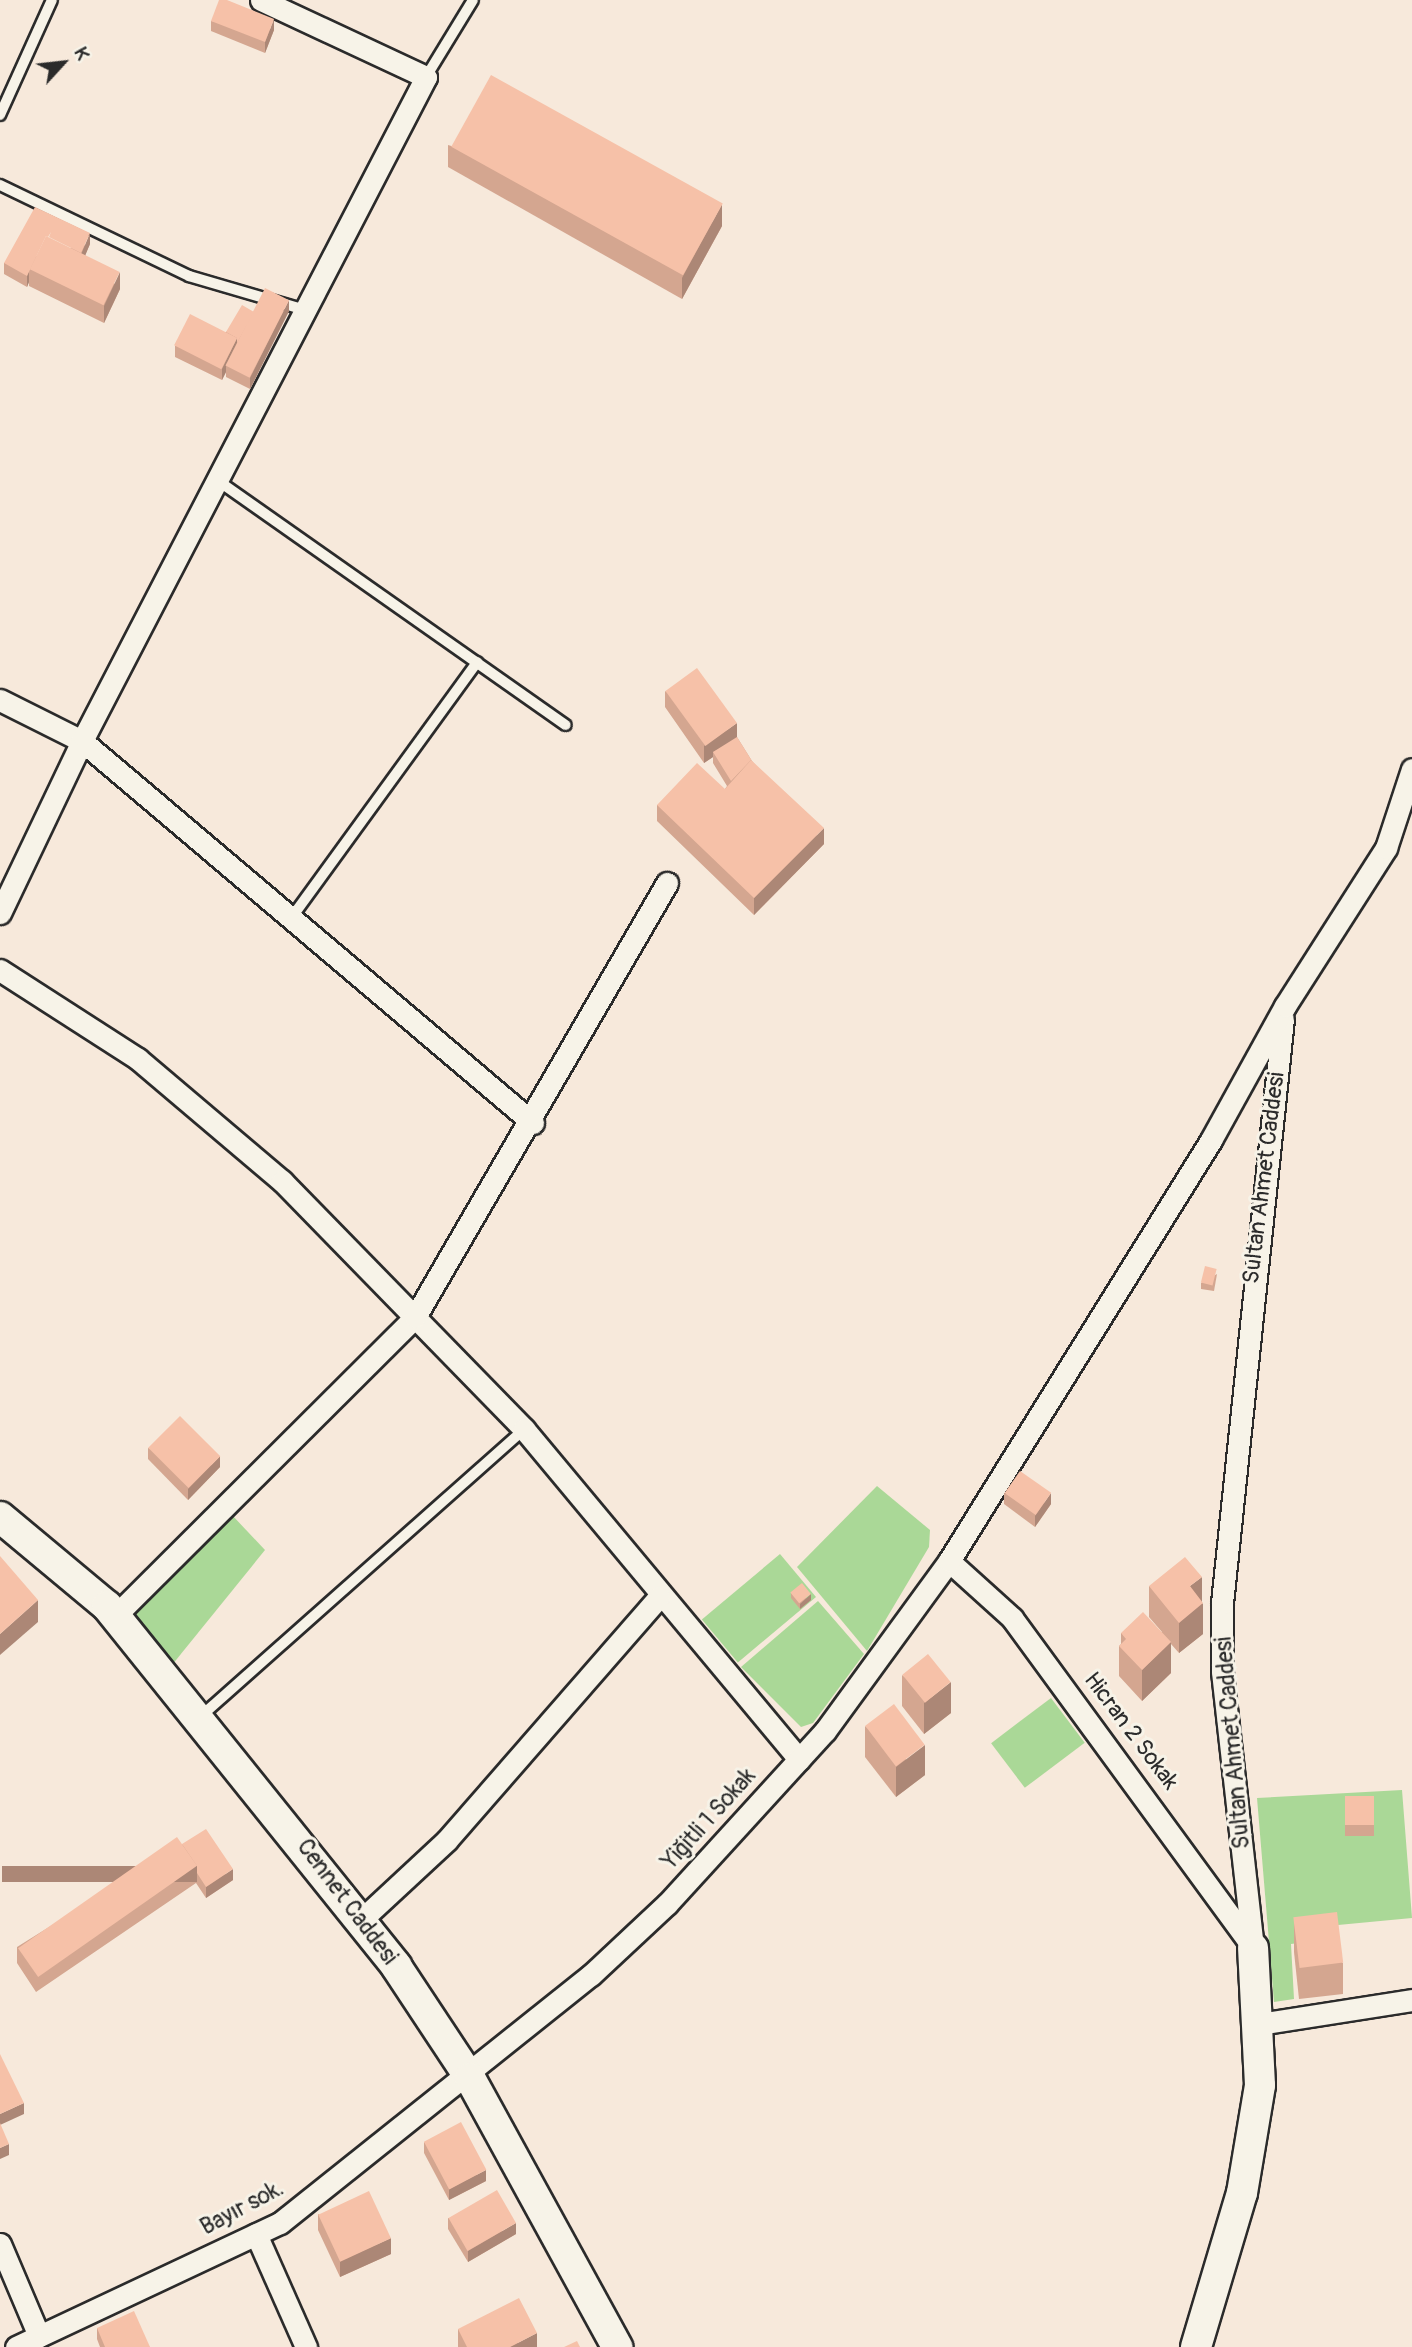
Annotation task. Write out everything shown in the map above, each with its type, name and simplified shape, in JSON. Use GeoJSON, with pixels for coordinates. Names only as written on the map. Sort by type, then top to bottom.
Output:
{"type":"FeatureCollection","features":[{"type":"Feature","properties":{"kind":"street"},"geometry":{"type":"LineString","coordinates":[[0,913],[83,739],[426,77],[261,0]]}},
{"type":"Feature","properties":{"kind":"street"},"geometry":{"type":"LineString","coordinates":[[0,700],[83,739],[533,1122]]}},
{"type":"Feature","properties":{"kind":"street","name":"Yiğitli 1 Sokak"},"geometry":{"type":"LineString","coordinates":[[470,2078],[667,1904],[799,1759],[865,1680],[949,1561],[1211,1140],[1285,1006],[1406,814],[1412,769]]}},
{"type":"Feature","properties":{"kind":"street"},"geometry":{"type":"LineString","coordinates":[[115,1616],[415,1317],[533,1122],[667,883]]}},
{"type":"Feature","properties":{"kind":"street"},"geometry":{"type":"LineString","coordinates":[[0,970],[189,1098],[415,1317],[524,1429],[659,1597],[799,1759]]}},
{"type":"Feature","properties":{"kind":"street","name":"Sultan Ahmet Caddesi"},"geometry":{"type":"LineString","coordinates":[[1196,2347],[1242,2193],[1260,2085],[1259,2024],[1253,1948],[1222,1671],[1222,1603],[1285,1006]]}},
{"type":"Feature","properties":{"kind":"street","name":"Cennet Caddesi"},"geometry":{"type":"LineString","coordinates":[[0,1517],[80,1579],[115,1616],[361,1920],[470,2078],[617,2347]]}},
{"type":"Feature","properties":{"kind":"street","name":"Hicran 2 Sokak"},"geometry":{"type":"LineString","coordinates":[[949,1561],[1020,1628],[1182,1843],[1253,1948]]}},
{"type":"Feature","properties":{"kind":"street"},"geometry":{"type":"LineString","coordinates":[[361,1920],[447,1840],[659,1597]]}},
{"type":"Feature","properties":{"kind":"street"},"geometry":{"type":"LineString","coordinates":[[1259,2024],[1412,2000]]}},
{"type":"Feature","properties":{"kind":"street","name":"Bayır sok."},"geometry":{"type":"LineString","coordinates":[[16,2347],[280,2223],[470,2078]]}},
{"type":"Feature","properties":{"kind":"street"},"geometry":{"type":"LineString","coordinates":[[256,2234],[306,2347]]}},
{"type":"Feature","properties":{"kind":"street"},"geometry":{"type":"LineString","coordinates":[[0,2244],[39,2336]]}},
{"type":"Feature","properties":{"kind":"lane"},"geometry":{"type":"LineString","coordinates":[[0,115],[52,0]]}},
{"type":"Feature","properties":{"kind":"lane"},"geometry":{"type":"LineString","coordinates":[[426,77],[473,0]]}},
{"type":"Feature","properties":{"kind":"lane"},"geometry":{"type":"LineString","coordinates":[[0,185],[188,276],[305,310]]}},
{"type":"Feature","properties":{"kind":"lane"},"geometry":{"type":"LineString","coordinates":[[217,480],[565,725]]}},
{"type":"Feature","properties":{"kind":"lane"},"geometry":{"type":"LineString","coordinates":[[292,917],[477,662]]}},
{"type":"Feature","properties":{"kind":"lane"},"geometry":{"type":"LineString","coordinates":[[198,1718],[524,1429]]}},
{"type":"Feature","properties":{"kind":"green space"},"geometry":{"type":"Polygon","coordinates":[[[877,1486],[930,1530],[929,1547],[867,1651],[797,1567],[877,1486]]]}},
{"type":"Feature","properties":{"kind":"green space"},"geometry":{"type":"Polygon","coordinates":[[[231,1514],[265,1550],[172,1665],[129,1614],[231,1514]]]}},
{"type":"Feature","properties":{"kind":"green space"},"geometry":{"type":"Polygon","coordinates":[[[780,1554],[816,1597],[738,1662],[702,1620],[780,1554]]]}},
{"type":"Feature","properties":{"kind":"green space"},"geometry":{"type":"Polygon","coordinates":[[[818,1601],[864,1654],[813,1723],[801,1727],[741,1667],[818,1601]]]}},
{"type":"Feature","properties":{"kind":"green space"},"geometry":{"type":"Polygon","coordinates":[[[1051,1698],[1085,1743],[1025,1788],[991,1743],[1051,1698]]]}},
{"type":"Feature","properties":{"kind":"green space"},"geometry":{"type":"Polygon","coordinates":[[[1402,1790],[1412,1918],[1338,1925],[1338,1938],[1291,1944],[1294,1999],[1274,2002],[1257,1798],[1402,1790]]]}},
{"type":"Feature","properties":{"kind":"building"},"geometry":{"type":"Polygon","coordinates":[[[219,0],[227,0],[274,19],[265,42],[211,21],[219,0]]]}},
{"type":"Feature","properties":{"kind":"building"},"geometry":{"type":"Polygon","coordinates":[[[491,75],[723,203],[683,275],[451,147],[491,75]]]}},
{"type":"Feature","properties":{"kind":"building"},"geometry":{"type":"Polygon","coordinates":[[[35,207],[90,233],[81,253],[49,237],[51,232],[46,236],[27,276],[4,263],[35,207]]]}},
{"type":"Feature","properties":{"kind":"building"},"geometry":{"type":"Polygon","coordinates":[[[46,236],[120,272],[103,305],[30,269],[46,236]]]}},
{"type":"Feature","properties":{"kind":"building"},"geometry":{"type":"Polygon","coordinates":[[[265,288],[289,300],[250,378],[226,366],[265,288]]]}},
{"type":"Feature","properties":{"kind":"building"},"geometry":{"type":"Polygon","coordinates":[[[242,305],[254,312],[237,343],[237,338],[226,332],[242,305]]]}},
{"type":"Feature","properties":{"kind":"building"},"geometry":{"type":"Polygon","coordinates":[[[190,314],[237,338],[221,369],[174,345],[190,314]]]}},
{"type":"Feature","properties":{"kind":"building"},"geometry":{"type":"Polygon","coordinates":[[[697,668],[737,723],[705,746],[665,691],[697,668]]]}},
{"type":"Feature","properties":{"kind":"building"},"geometry":{"type":"Polygon","coordinates":[[[737,737],[752,761],[731,781],[713,752],[737,737]]]}},
{"type":"Feature","properties":{"kind":"building"},"geometry":{"type":"Polygon","coordinates":[[[751,760],[824,828],[754,898],[657,805],[697,763],[725,789],[751,760]]]}},
{"type":"Feature","properties":{"kind":"building"},"geometry":{"type":"Polygon","coordinates":[[[1205,1266],[1217,1269],[1213,1285],[1201,1282],[1205,1266]]]}},
{"type":"Feature","properties":{"kind":"building"},"geometry":{"type":"Polygon","coordinates":[[[180,1416],[220,1456],[188,1488],[148,1448],[180,1416]]]}},
{"type":"Feature","properties":{"kind":"building"},"geometry":{"type":"Polygon","coordinates":[[[1020,1471],[1051,1493],[1036,1515],[1005,1493],[1020,1471]]]}},
{"type":"Feature","properties":{"kind":"building"},"geometry":{"type":"Polygon","coordinates":[[[0,1556],[38,1600],[0,1634],[0,1556]]]}},
{"type":"Feature","properties":{"kind":"building"},"geometry":{"type":"Polygon","coordinates":[[[1185,1557],[1202,1577],[1190,1586],[1203,1603],[1179,1623],[1149,1586],[1185,1557]]]}},
{"type":"Feature","properties":{"kind":"building"},"geometry":{"type":"Polygon","coordinates":[[[802,1583],[811,1594],[799,1603],[790,1592],[802,1583]]]}},
{"type":"Feature","properties":{"kind":"building"},"geometry":{"type":"Polygon","coordinates":[[[1143,1612],[1171,1642],[1142,1670],[1119,1646],[1126,1639],[1121,1633],[1143,1612]]]}},
{"type":"Feature","properties":{"kind":"building"},"geometry":{"type":"Polygon","coordinates":[[[928,1654],[951,1682],[925,1703],[902,1675],[928,1654]]]}},
{"type":"Feature","properties":{"kind":"building"},"geometry":{"type":"Polygon","coordinates":[[[894,1704],[925,1745],[896,1766],[865,1726],[894,1704]]]}},
{"type":"Feature","properties":{"kind":"building"},"geometry":{"type":"Polygon","coordinates":[[[1345,1796],[1374,1796],[1374,1825],[1345,1825],[1345,1796]]]}},
{"type":"Feature","properties":{"kind":"building"},"geometry":{"type":"Polygon","coordinates":[[[206,1829],[233,1869],[206,1887],[197,1873],[197,1866],[182,1844],[206,1829]]]}},
{"type":"Feature","properties":{"kind":"building"},"geometry":{"type":"Polygon","coordinates":[[[177,1837],[197,1866],[38,1977],[18,1948],[177,1837]]]}},
{"type":"Feature","properties":{"kind":"building"},"geometry":{"type":"Polygon","coordinates":[[[1337,1912],[1343,1963],[1300,1968],[1293,1917],[1337,1912]]]}},
{"type":"Feature","properties":{"kind":"building"},"geometry":{"type":"Polygon","coordinates":[[[0,2054],[24,2103],[0,2114],[0,2054]]]}},
{"type":"Feature","properties":{"kind":"building"},"geometry":{"type":"Polygon","coordinates":[[[461,2122],[486,2170],[449,2189],[424,2142],[461,2122]]]}},
{"type":"Feature","properties":{"kind":"building"},"geometry":{"type":"Polygon","coordinates":[[[0,2123],[9,2144],[0,2148],[0,2123]]]}},
{"type":"Feature","properties":{"kind":"building"},"geometry":{"type":"Polygon","coordinates":[[[497,2190],[516,2223],[468,2251],[449,2218],[497,2190]]]}},
{"type":"Feature","properties":{"kind":"building"},"geometry":{"type":"Polygon","coordinates":[[[369,2191],[391,2238],[340,2262],[318,2215],[369,2191]]]}},
{"type":"Feature","properties":{"kind":"building"},"geometry":{"type":"Polygon","coordinates":[[[519,2298],[537,2333],[510,2347],[467,2347],[458,2329],[519,2298]]]}},
{"type":"Feature","properties":{"kind":"building"},"geometry":{"type":"Polygon","coordinates":[[[134,2311],[150,2347],[105,2347],[97,2328],[134,2311]]]}},
{"type":"Feature","properties":{"kind":"building"},"geometry":{"type":"Polygon","coordinates":[[[577,2341],[580,2347],[564,2347],[577,2341]]]}}]}
